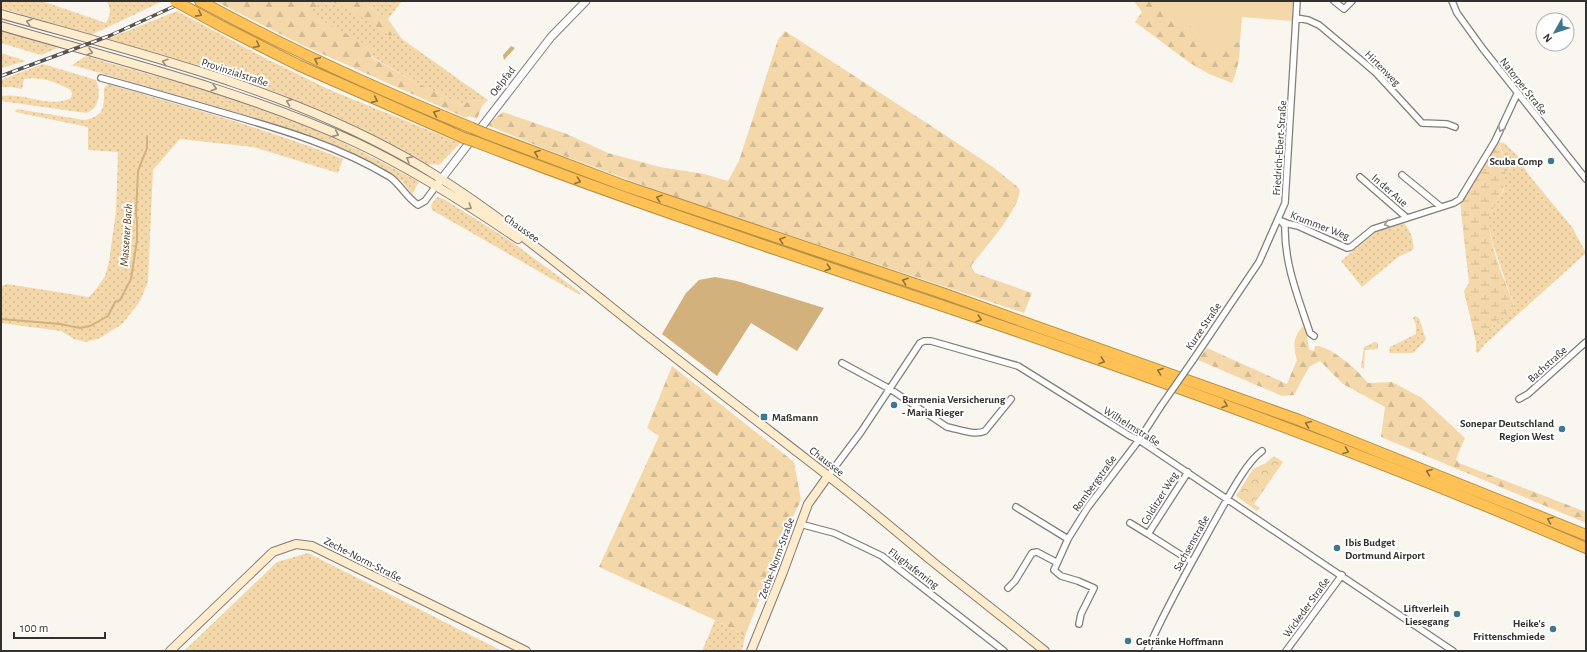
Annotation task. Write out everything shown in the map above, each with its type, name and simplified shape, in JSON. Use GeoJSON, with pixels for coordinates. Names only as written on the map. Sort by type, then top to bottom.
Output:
{"type":"FeatureCollection","features":[{"type":"Feature","properties":{"kind":"highway"},"geometry":{"type":"LineString","coordinates":[[175,1],[298,65],[464,138],[626,199],[1168,384],[1502,512],[1586,548]]}},
{"type":"Feature","properties":{"kind":"highway"},"geometry":{"type":"LineString","coordinates":[[200,1],[228,17],[362,81],[484,133],[625,186],[942,294],[1207,387],[1381,452],[1586,535]]}},
{"type":"Feature","properties":{"kind":"main road","name":"Provinzialstraße"},"geometry":{"type":"LineString","coordinates":[[1,14],[214,76],[278,98],[352,130],[404,156],[442,179]]}},
{"type":"Feature","properties":{"kind":"main road","name":"Provinzialstraße"},"geometry":{"type":"LineString","coordinates":[[1,26],[248,99],[357,144],[404,167],[436,186]]}},
{"type":"Feature","properties":{"kind":"main road","name":"Chaussee"},"geometry":{"type":"LineString","coordinates":[[442,179],[502,221],[828,476],[1045,651]]}},
{"type":"Feature","properties":{"kind":"main road","name":"Chaussee"},"geometry":{"type":"LineString","coordinates":[[436,186],[486,217],[592,292]]}},
{"type":"Feature","properties":{"kind":"main road","name":"Zeche-Norm-Straße"},"geometry":{"type":"LineString","coordinates":[[751,651],[789,559],[808,504],[828,476]]}},
{"type":"Feature","properties":{"kind":"main road","name":"Zeche-Norm-Straße"},"geometry":{"type":"LineString","coordinates":[[170,651],[273,552],[296,544],[312,546],[331,554],[476,628],[526,651]]}},
{"type":"Feature","properties":{"kind":"street","name":"Oelpfad"},"geometry":{"type":"LineString","coordinates":[[442,179],[546,43],[570,16],[586,1]]}},
{"type":"Feature","properties":{"kind":"street","name":"Friedrich-Ebert-Straße"},"geometry":{"type":"LineString","coordinates":[[1279,220],[1285,203],[1288,184],[1297,1]]}},
{"type":"Feature","properties":{"kind":"street"},"geometry":{"type":"LineString","coordinates":[[1334,1],[1344,9],[1352,1]]}},
{"type":"Feature","properties":{"kind":"street","name":"Natorper Straße"},"geometry":{"type":"LineString","coordinates":[[1452,1],[1457,13],[1517,94],[1586,179]]}},
{"type":"Feature","properties":{"kind":"street","name":"Hirtenweg"},"geometry":{"type":"LineString","coordinates":[[1296,18],[1308,20],[1319,25],[1362,60],[1422,123],[1441,123],[1455,127]]}},
{"type":"Feature","properties":{"kind":"street"},"geometry":{"type":"LineString","coordinates":[[101,78],[268,125],[339,151],[390,177],[400,185],[409,197],[418,204],[425,201],[442,179]]}},
{"type":"Feature","properties":{"kind":"street","name":"Krummer Weg"},"geometry":{"type":"LineString","coordinates":[[1279,220],[1298,226],[1347,248],[1351,247],[1373,229],[1454,203],[1460,199],[1495,141],[1517,94]]}},
{"type":"Feature","properties":{"kind":"street"},"geometry":{"type":"LineString","coordinates":[[1402,175],[1441,207]]}},
{"type":"Feature","properties":{"kind":"street","name":"In der Aue"},"geometry":{"type":"LineString","coordinates":[[1360,177],[1407,218]]}},
{"type":"Feature","properties":{"kind":"street"},"geometry":{"type":"LineString","coordinates":[[1279,220],[1285,226],[1285,247],[1292,277],[1310,332],[1314,336]]}},
{"type":"Feature","properties":{"kind":"street","name":"Kurze Straße"},"geometry":{"type":"LineString","coordinates":[[1139,440],[1259,262],[1279,220]]}},
{"type":"Feature","properties":{"kind":"street","name":"Wilhelmstraße"},"geometry":{"type":"LineString","coordinates":[[828,476],[861,432],[920,343],[924,341],[931,341],[1015,364],[1188,472],[1453,651]]}},
{"type":"Feature","properties":{"kind":"street","name":"Bachstraße"},"geometry":{"type":"LineString","coordinates":[[1519,398],[1528,394],[1586,342]]}},
{"type":"Feature","properties":{"kind":"street"},"geometry":{"type":"LineString","coordinates":[[842,363],[890,389],[947,426],[978,433],[985,431],[1011,399]]}},
{"type":"Feature","properties":{"kind":"street","name":"Rombergstraße"},"geometry":{"type":"LineString","coordinates":[[1056,562],[1088,507],[1139,440]]}},
{"type":"Feature","properties":{"kind":"street","name":"Sachsenstraße"},"geometry":{"type":"LineString","coordinates":[[1147,651],[1171,600],[1227,499],[1255,456],[1262,451]]}},
{"type":"Feature","properties":{"kind":"street","name":"Colditzer Weg"},"geometry":{"type":"LineString","coordinates":[[1148,534],[1188,472]]}},
{"type":"Feature","properties":{"kind":"street"},"geometry":{"type":"LineString","coordinates":[[1016,507],[1068,539]]}},
{"type":"Feature","properties":{"kind":"street","name":"Colditzer Weg"},"geometry":{"type":"LineString","coordinates":[[1130,523],[1192,562]]}},
{"type":"Feature","properties":{"kind":"street","name":"Flughafenring"},"geometry":{"type":"LineString","coordinates":[[800,524],[834,533],[882,556],[1004,651]]}},
{"type":"Feature","properties":{"kind":"street"},"geometry":{"type":"LineString","coordinates":[[1008,588],[1015,581],[1032,553],[1036,552],[1056,562],[1054,568],[1058,574],[1094,588],[1081,614],[1079,624]]}},
{"type":"Feature","properties":{"kind":"street","name":"Wickeder Straße"},"geometry":{"type":"LineString","coordinates":[[1286,651],[1342,575]]}},
{"type":"Feature","properties":{"kind":"green space"},"geometry":{"type":"Polygon","coordinates":[[[1,1],[42,1],[106,23],[110,12],[107,1],[161,2],[91,35],[1,8],[1,1]]]}},
{"type":"Feature","properties":{"kind":"green space"},"geometry":{"type":"Polygon","coordinates":[[[215,1],[322,1],[309,13],[371,48],[371,57],[411,80],[462,105],[471,100],[487,101],[482,106],[477,119],[469,116],[466,118],[300,44],[215,1]]]}},
{"type":"Feature","properties":{"kind":"green space"},"geometry":{"type":"Polygon","coordinates":[[[322,1],[331,2],[349,9],[390,36],[397,32],[402,39],[488,100],[471,100],[462,105],[411,80],[371,56],[308,12],[322,1]]]}},
{"type":"Feature","properties":{"kind":"green space"},"geometry":{"type":"Polygon","coordinates":[[[330,1],[359,1],[388,19],[397,32],[390,36],[351,10],[330,1]]]}},
{"type":"Feature","properties":{"kind":"green space"},"geometry":{"type":"Polygon","coordinates":[[[359,1],[402,1],[388,19],[359,1]]]}},
{"type":"Feature","properties":{"kind":"green space"},"geometry":{"type":"Polygon","coordinates":[[[1134,1],[1157,1],[1180,31],[1190,25],[1212,54],[1240,41],[1240,52],[1236,73],[1232,83],[1209,74],[1190,63],[1135,22],[1142,12],[1134,1]]]}},
{"type":"Feature","properties":{"kind":"green space"},"geometry":{"type":"Polygon","coordinates":[[[1157,1],[1293,1],[1292,21],[1242,17],[1240,41],[1212,55],[1190,25],[1180,32],[1157,1]]]}},
{"type":"Feature","properties":{"kind":"green space"},"geometry":{"type":"Polygon","coordinates":[[[177,11],[265,58],[328,89],[460,143],[439,165],[431,164],[426,167],[361,129],[276,92],[107,39],[177,11]]]}},
{"type":"Feature","properties":{"kind":"green space"},"geometry":{"type":"Polygon","coordinates":[[[1,30],[58,48],[41,55],[1,43],[1,30]]]}},
{"type":"Feature","properties":{"kind":"green space"},"geometry":{"type":"Polygon","coordinates":[[[785,31],[993,167],[1019,188],[1019,196],[1009,216],[971,266],[975,273],[1032,293],[1024,313],[678,198],[545,149],[487,125],[503,112],[567,134],[608,153],[660,167],[704,174],[728,181],[739,161],[778,40],[785,31]]]}},
{"type":"Feature","properties":{"kind":"green space"},"geometry":{"type":"Polygon","coordinates":[[[1,53],[26,61],[1,68],[1,53]]]}},
{"type":"Feature","properties":{"kind":"green space"},"geometry":{"type":"Polygon","coordinates":[[[86,56],[206,90],[290,119],[377,159],[419,182],[412,194],[402,181],[381,167],[327,142],[263,120],[72,65],[86,56]]]}},
{"type":"Feature","properties":{"kind":"green space"},"geometry":{"type":"Polygon","coordinates":[[[43,64],[96,80],[99,95],[97,104],[94,108],[86,113],[1,101],[1,96],[10,95],[54,102],[71,98],[71,90],[60,84],[36,78],[24,79],[22,89],[1,87],[1,80],[43,64]]]}},
{"type":"Feature","properties":{"kind":"green space"},"geometry":{"type":"Polygon","coordinates":[[[108,84],[256,128],[343,159],[338,173],[253,147],[180,139],[153,170],[148,282],[139,303],[122,324],[100,338],[86,342],[74,339],[61,331],[1,323],[1,286],[7,284],[89,297],[105,276],[109,262],[116,211],[118,152],[88,150],[88,127],[15,112],[17,109],[84,120],[91,118],[96,116],[102,110],[104,88],[108,84]]]}},
{"type":"Feature","properties":{"kind":"green space"},"geometry":{"type":"Polygon","coordinates":[[[1497,142],[1504,143],[1519,157],[1528,174],[1572,227],[1586,253],[1484,345],[1478,353],[1476,352],[1476,342],[1514,306],[1492,241],[1488,218],[1504,190],[1505,169],[1502,150],[1497,142]]]}},
{"type":"Feature","properties":{"kind":"green space"},"geometry":{"type":"Polygon","coordinates":[[[1497,142],[1505,164],[1505,179],[1502,194],[1490,215],[1490,230],[1495,252],[1514,306],[1476,342],[1464,291],[1469,283],[1460,202],[1497,142]]]}},
{"type":"Feature","properties":{"kind":"green space"},"geometry":{"type":"Polygon","coordinates":[[[437,197],[444,199],[512,242],[581,293],[580,295],[432,210],[431,205],[437,197]]]}},
{"type":"Feature","properties":{"kind":"green space"},"geometry":{"type":"Polygon","coordinates":[[[1403,222],[1411,235],[1413,250],[1398,257],[1362,287],[1341,261],[1376,231],[1403,222]]]}},
{"type":"Feature","properties":{"kind":"green space"},"geometry":{"type":"Polygon","coordinates":[[[1415,316],[1419,318],[1426,340],[1413,353],[1389,353],[1390,347],[1416,334],[1416,325],[1413,318],[1415,316]]]}},
{"type":"Feature","properties":{"kind":"green space"},"geometry":{"type":"Polygon","coordinates":[[[1302,327],[1306,328],[1309,350],[1314,351],[1315,346],[1328,349],[1344,360],[1368,383],[1392,382],[1422,398],[1465,438],[1456,459],[1459,463],[1586,512],[1586,523],[1381,437],[1385,407],[1343,384],[1320,361],[1309,367],[1294,395],[1282,396],[1198,360],[1207,348],[1287,384],[1297,360],[1295,339],[1302,327]]]}},
{"type":"Feature","properties":{"kind":"green space"},"geometry":{"type":"Polygon","coordinates":[[[1375,342],[1378,343],[1378,349],[1365,350],[1364,369],[1361,367],[1364,347],[1375,342]]]}},
{"type":"Feature","properties":{"kind":"green space"},"geometry":{"type":"Polygon","coordinates":[[[672,366],[794,462],[801,500],[788,527],[745,636],[715,620],[599,567],[659,436],[647,428],[672,366]]]}},
{"type":"Feature","properties":{"kind":"green space"},"geometry":{"type":"Polygon","coordinates":[[[1274,456],[1283,462],[1254,504],[1260,508],[1257,511],[1236,496],[1253,469],[1266,463],[1274,456]]]}},
{"type":"Feature","properties":{"kind":"green space"},"geometry":{"type":"Polygon","coordinates":[[[308,553],[502,651],[184,651],[277,562],[308,553]]]}},
{"type":"Feature","properties":{"kind":"green space"},"geometry":{"type":"Polygon","coordinates":[[[715,620],[745,636],[742,651],[702,651],[715,620]]]}},
{"type":"Feature","properties":{"kind":"shaded area"},"geometry":{"type":"Polygon","coordinates":[[[511,46],[515,48],[504,60],[503,55],[511,46]]]}},
{"type":"Feature","properties":{"kind":"shaded area"},"geometry":{"type":"Polygon","coordinates":[[[715,277],[737,281],[824,308],[797,351],[751,323],[717,376],[662,334],[686,293],[699,280],[715,277]]]}},
{"type":"Feature","properties":{"kind":"waterway","name":"Massener Bach"},"geometry":{"type":"LineString","coordinates":[[1,319],[60,324],[80,328],[90,326],[108,316],[115,302],[120,300],[131,279],[137,240],[136,213],[138,171],[147,148],[147,136]]}},
{"type":"Feature","properties":{"kind":"railway"},"geometry":{"type":"LineString","coordinates":[[1,76],[109,36],[186,1]]}},
{"type":"Feature","properties":{"kind":"place","name":"Scuba Comp"},"geometry":{"type":"Point","coordinates":[1551,161]}},
{"type":"Feature","properties":{"kind":"place","name":"Barmenia Versicherung - Maria Rieger"},"geometry":{"type":"Point","coordinates":[894,405]}},
{"type":"Feature","properties":{"kind":"place","name":"Maßmann"},"geometry":{"type":"Point","coordinates":[764,417]}},
{"type":"Feature","properties":{"kind":"place","name":"Sonepar Deutschland Region West"},"geometry":{"type":"Point","coordinates":[1562,429]}},
{"type":"Feature","properties":{"kind":"place","name":"Ibis Budget Dortmund Airport"},"geometry":{"type":"Point","coordinates":[1337,548]}},
{"type":"Feature","properties":{"kind":"place","name":"Liftverleih Liesegang"},"geometry":{"type":"Point","coordinates":[1457,614]}},
{"type":"Feature","properties":{"kind":"place","name":"Heike's Frittenschmiede"},"geometry":{"type":"Point","coordinates":[1553,629]}},
{"type":"Feature","properties":{"kind":"place","name":"Getränke Hoffmann"},"geometry":{"type":"Point","coordinates":[1128,641]}}]}
